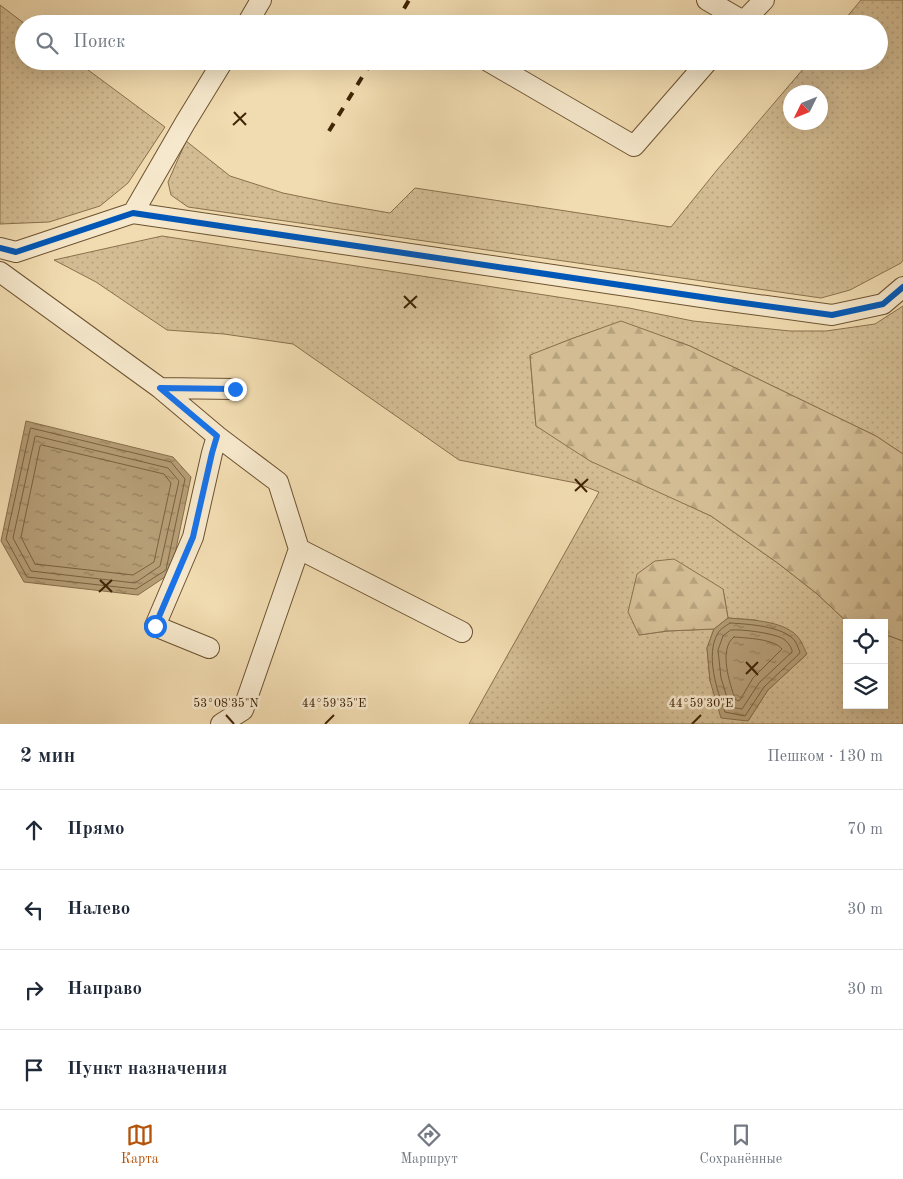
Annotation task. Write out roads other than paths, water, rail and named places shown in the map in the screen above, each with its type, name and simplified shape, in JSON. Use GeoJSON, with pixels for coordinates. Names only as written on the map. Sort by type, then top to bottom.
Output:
{"type":"FeatureCollection","features":[{"type":"Feature","properties":{"kind":"street"},"geometry":{"type":"LineString","coordinates":[[252,15],[261,0]]}},
{"type":"Feature","properties":{"kind":"street"},"geometry":{"type":"LineString","coordinates":[[707,0],[730,15]]}},
{"type":"Feature","properties":{"kind":"street"},"geometry":{"type":"LineString","coordinates":[[750,15],[764,0]]}},
{"type":"Feature","properties":{"kind":"street"},"geometry":{"type":"LineString","coordinates":[[133,213],[217,70]]}},
{"type":"Feature","properties":{"kind":"street"},"geometry":{"type":"LineString","coordinates":[[503,70],[634,146],[700,70]]}},
{"type":"Feature","properties":{"kind":"street"},"geometry":{"type":"LineString","coordinates":[[0,248],[16,252],[133,213],[722,300],[832,314],[883,304],[903,287]]}},
{"type":"Feature","properties":{"kind":"street"},"geometry":{"type":"LineString","coordinates":[[0,272],[160,388],[217,436],[278,482],[299,549],[243,710],[221,724]]}},
{"type":"Feature","properties":{"kind":"street"},"geometry":{"type":"LineString","coordinates":[[160,388],[235,389]]}},
{"type":"Feature","properties":{"kind":"street"},"geometry":{"type":"LineString","coordinates":[[209,648],[155,626],[193,537],[217,436]]}},
{"type":"Feature","properties":{"kind":"street"},"geometry":{"type":"LineString","coordinates":[[299,549],[462,632]]}},
{"type":"Feature","properties":{"kind":"water"},"geometry":{"type":"Polygon","coordinates":[[[26,421],[173,457],[191,477],[171,573],[138,595],[24,582],[1,541],[26,421]]]}},
{"type":"Feature","properties":{"kind":"water"},"geometry":{"type":"Polygon","coordinates":[[[728,618],[755,620],[783,627],[797,636],[807,654],[768,690],[748,721],[721,718],[710,681],[707,648],[714,629],[728,618]]]}},
{"type":"Feature","properties":{"kind":"railway"},"geometry":{"type":"LineString","coordinates":[[400,15],[409,0]]}},
{"type":"Feature","properties":{"kind":"railway"},"geometry":{"type":"LineString","coordinates":[[329,131],[366,70]]}}]}
